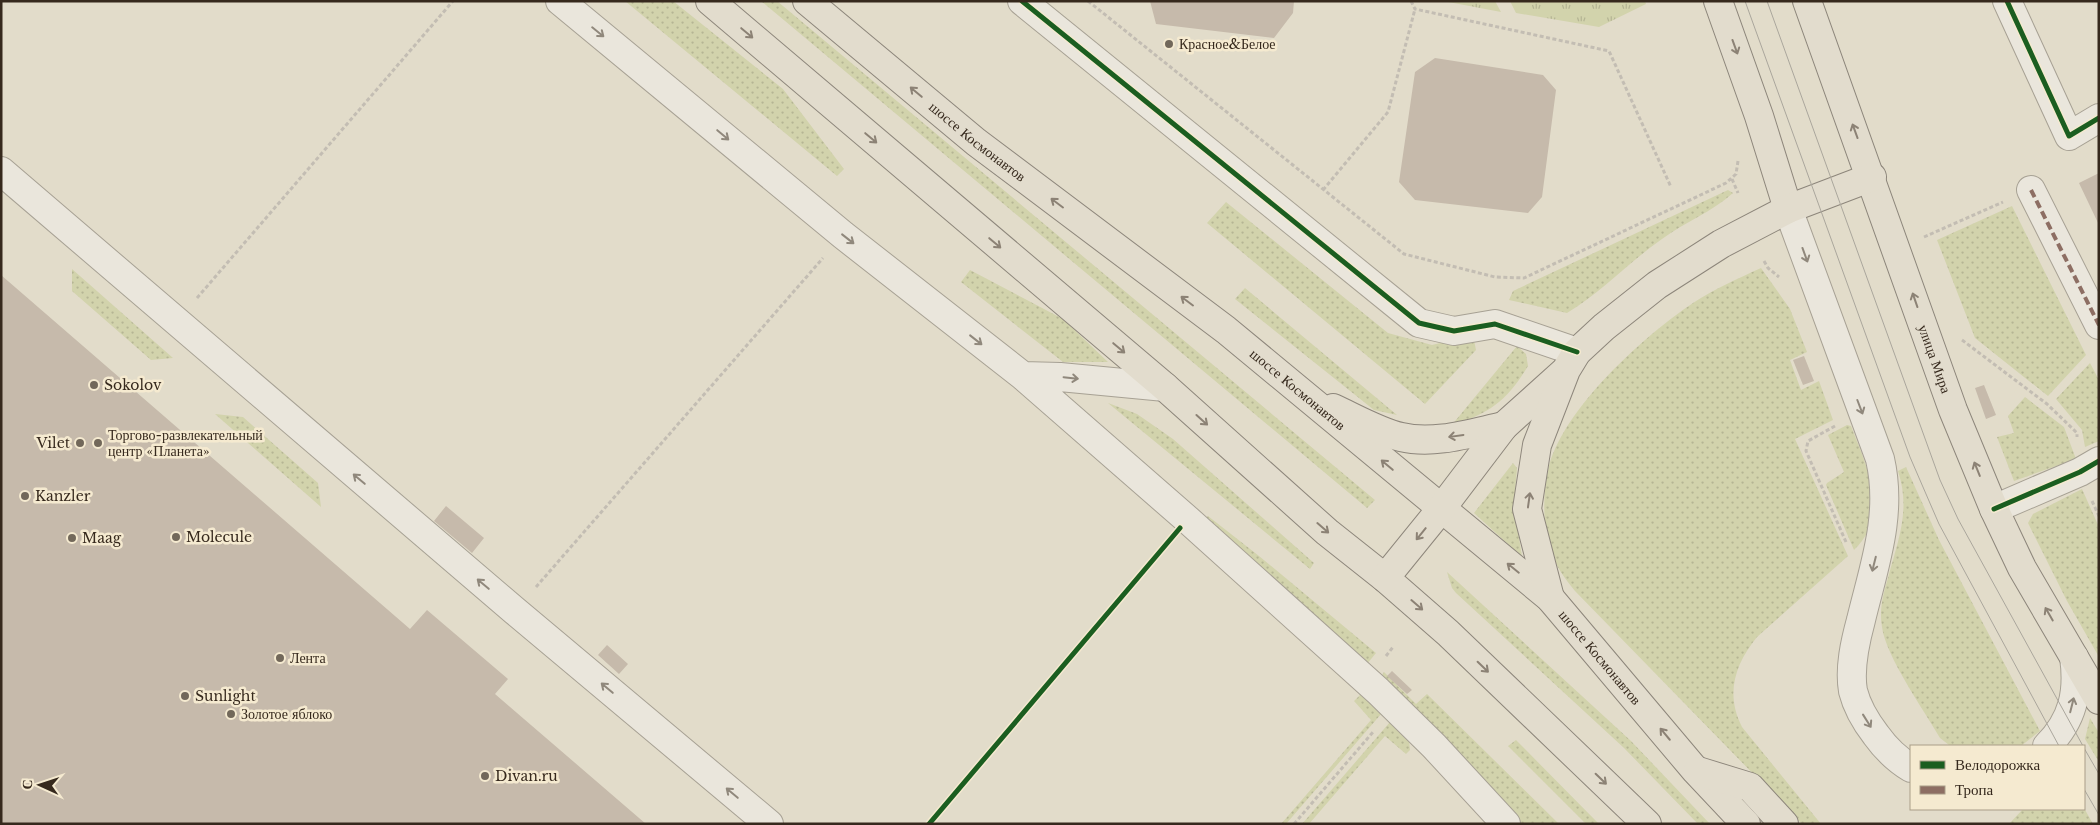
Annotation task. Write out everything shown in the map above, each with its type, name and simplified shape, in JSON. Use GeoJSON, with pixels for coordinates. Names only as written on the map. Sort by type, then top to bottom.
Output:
{"type":"FeatureCollection","features":[{"type":"Feature","properties":{"kind":"main road"},"geometry":{"type":"LineString","coordinates":[[710,1],[1166,388],[1328,532],[1386,578],[1448,633],[1647,824]]}},
{"type":"Feature","properties":{"kind":"main road","name":"шоссе Космонавтов"},"geometry":{"type":"LineString","coordinates":[[807,1],[976,142],[1226,330],[1550,598],[1696,771],[1746,824]]}},
{"type":"Feature","properties":{"kind":"main road"},"geometry":{"type":"LineString","coordinates":[[1718,1],[1759,116],[1788,209]]}},
{"type":"Feature","properties":{"kind":"main road","name":"улица Мира"},"geometry":{"type":"LineString","coordinates":[[1807,1],[1872,177],[1954,410],[1994,509],[2022,568],[2099,700]]}},
{"type":"Feature","properties":{"kind":"main road"},"geometry":{"type":"LineString","coordinates":[[1386,578],[1504,426],[1604,327],[1657,285],[1721,244],[1788,209],[1872,177]]}},
{"type":"Feature","properties":{"kind":"main road"},"geometry":{"type":"LineString","coordinates":[[1550,598],[1527,508],[1537,446],[1571,361]]}},
{"type":"Feature","properties":{"kind":"main road"},"geometry":{"type":"LineString","coordinates":[[1302,394],[1400,437],[1425,440],[1468,434],[1504,426]]}},
{"type":"Feature","properties":{"kind":"main road"},"geometry":{"type":"LineString","coordinates":[[1696,771],[1750,787],[1784,824]]}},
{"type":"Feature","properties":{"kind":"street"},"geometry":{"type":"LineString","coordinates":[[560,1],[843,235],[1023,376],[1378,691],[1434,746],[1506,824]]}},
{"type":"Feature","properties":{"kind":"street"},"geometry":{"type":"LineString","coordinates":[[1022,1],[1419,323],[1454,331],[1495,324],[1571,361]]}},
{"type":"Feature","properties":{"kind":"street"},"geometry":{"type":"LineString","coordinates":[[2007,1],[2070,136],[2099,118]]}},
{"type":"Feature","properties":{"kind":"street"},"geometry":{"type":"LineString","coordinates":[[1,171],[175,322],[515,611],[770,824]]}},
{"type":"Feature","properties":{"kind":"street"},"geometry":{"type":"LineString","coordinates":[[2031,190],[2099,325]]}},
{"type":"Feature","properties":{"kind":"street"},"geometry":{"type":"LineString","coordinates":[[1788,209],[1880,460],[1886,487],[1882,534],[1854,654],[1853,691],[1859,709],[1868,724],[1890,753],[1910,767]]}},
{"type":"Feature","properties":{"kind":"street"},"geometry":{"type":"LineString","coordinates":[[1023,376],[1060,377],[1166,388]]}},
{"type":"Feature","properties":{"kind":"street"},"geometry":{"type":"LineString","coordinates":[[1994,509],[2089,466]]}},
{"type":"Feature","properties":{"kind":"street"},"geometry":{"type":"LineString","coordinates":[[2048,745],[2068,720],[2075,688],[2074,657]]}},
{"type":"Feature","properties":{"kind":"path"},"geometry":{"type":"LineString","coordinates":[[175,322],[453,1]]}},
{"type":"Feature","properties":{"kind":"path"},"geometry":{"type":"LineString","coordinates":[[1088,1],[1404,254],[1495,277],[1524,278],[1732,179],[1738,193]]}},
{"type":"Feature","properties":{"kind":"path"},"geometry":{"type":"LineString","coordinates":[[1323,190],[1388,112],[1415,9],[1411,1]]}},
{"type":"Feature","properties":{"kind":"path"},"geometry":{"type":"LineString","coordinates":[[1415,9],[1609,51],[1671,187]]}},
{"type":"Feature","properties":{"kind":"path"},"geometry":{"type":"LineString","coordinates":[[1917,239],[2031,190]]}},
{"type":"Feature","properties":{"kind":"path"},"geometry":{"type":"LineString","coordinates":[[515,611],[843,235]]}},
{"type":"Feature","properties":{"kind":"path"},"geometry":{"type":"LineString","coordinates":[[1924,237],[1927,246]]}},
{"type":"Feature","properties":{"kind":"path"},"geometry":{"type":"LineString","coordinates":[[1764,261],[1768,268],[1785,281]]}},
{"type":"Feature","properties":{"kind":"path"},"geometry":{"type":"LineString","coordinates":[[1959,338],[2047,404],[2076,433],[2089,466],[2099,516]]}},
{"type":"Feature","properties":{"kind":"path"},"geometry":{"type":"LineString","coordinates":[[1838,424],[1808,440],[1805,445],[1847,544]]}},
{"type":"Feature","properties":{"kind":"path"},"geometry":{"type":"LineString","coordinates":[[1385,657],[1393,648]]}},
{"type":"Feature","properties":{"kind":"path"},"geometry":{"type":"LineString","coordinates":[[1294,824],[1374,730]]}},
{"type":"Feature","properties":{"kind":"green space"},"geometry":{"type":"Polygon","coordinates":[[[625,1],[673,1],[783,89],[844,169],[837,176],[625,1]]]}},
{"type":"Feature","properties":{"kind":"green space"},"geometry":{"type":"Polygon","coordinates":[[[761,1],[777,1],[1375,500],[1367,508],[761,1]]]}},
{"type":"Feature","properties":{"kind":"green space"},"geometry":{"type":"Polygon","coordinates":[[[1443,1],[1495,1],[1501,12],[1443,1]]]}},
{"type":"Feature","properties":{"kind":"green space"},"geometry":{"type":"Polygon","coordinates":[[[1510,1],[1645,1],[1646,4],[1599,27],[1516,13],[1510,1]]]}},
{"type":"Feature","properties":{"kind":"green space"},"geometry":{"type":"Polygon","coordinates":[[[1728,190],[1733,193],[1725,200],[1662,239],[1592,296],[1567,313],[1509,300],[1513,291],[1728,190]]]}},
{"type":"Feature","properties":{"kind":"green space"},"geometry":{"type":"Polygon","coordinates":[[[1226,202],[1388,333],[1432,345],[1473,335],[1476,350],[1425,404],[1207,223],[1226,202]]]}},
{"type":"Feature","properties":{"kind":"green space"},"geometry":{"type":"Polygon","coordinates":[[[2012,206],[2086,355],[2048,396],[1975,338],[1937,240],[2012,206]]]}},
{"type":"Feature","properties":{"kind":"green space"},"geometry":{"type":"Polygon","coordinates":[[[1761,268],[1790,309],[1807,352],[1790,360],[1801,390],[1819,381],[1833,420],[1795,439],[1848,556],[1757,637],[1749,647],[1738,669],[1735,680],[1733,691],[1734,703],[1742,727],[1821,824],[1802,824],[1575,591],[1554,559],[1545,525],[1544,500],[1549,466],[1558,443],[1571,420],[1589,397],[1630,354],[1673,317],[1709,293],[1761,268]]]}},
{"type":"Feature","properties":{"kind":"green space"},"geometry":{"type":"Polygon","coordinates":[[[72,269],[173,358],[151,360],[72,291],[72,269]]]}},
{"type":"Feature","properties":{"kind":"green space"},"geometry":{"type":"Polygon","coordinates":[[[970,270],[1063,319],[1108,362],[1063,362],[961,282],[970,270]]]}},
{"type":"Feature","properties":{"kind":"green space"},"geometry":{"type":"Polygon","coordinates":[[[1245,288],[1397,415],[1374,410],[1235,299],[1245,288]]]}},
{"type":"Feature","properties":{"kind":"green space"},"geometry":{"type":"Polygon","coordinates":[[[1517,346],[1526,354],[1528,366],[1513,388],[1487,411],[1451,426],[1517,346]]]}},
{"type":"Feature","properties":{"kind":"green space"},"geometry":{"type":"Polygon","coordinates":[[[2090,363],[2099,380],[2099,441],[2085,447],[2082,430],[2056,399],[2090,363]]]}},
{"type":"Feature","properties":{"kind":"green space"},"geometry":{"type":"Polygon","coordinates":[[[2025,397],[2064,427],[2076,459],[2014,481],[1997,437],[2014,433],[2008,416],[2025,397]]]}},
{"type":"Feature","properties":{"kind":"green space"},"geometry":{"type":"Polygon","coordinates":[[[1108,403],[1137,414],[1173,439],[1314,563],[1310,569],[1108,403]]]}},
{"type":"Feature","properties":{"kind":"green space"},"geometry":{"type":"Polygon","coordinates":[[[215,414],[243,417],[318,483],[321,507],[215,414]]]}},
{"type":"Feature","properties":{"kind":"green space"},"geometry":{"type":"Polygon","coordinates":[[[1847,425],[1851,426],[1863,457],[1872,490],[1873,506],[1871,521],[1865,536],[1854,550],[1826,485],[1844,472],[1828,435],[1847,425]]]}},
{"type":"Feature","properties":{"kind":"green space"},"geometry":{"type":"Polygon","coordinates":[[[1513,463],[1517,468],[1514,505],[1522,557],[1474,513],[1513,463]]]}},
{"type":"Feature","properties":{"kind":"green space"},"geometry":{"type":"Polygon","coordinates":[[[1906,467],[1939,540],[2040,731],[2022,745],[1949,745],[1940,738],[1890,653],[1882,627],[1881,609],[1902,525],[1902,485],[1898,471],[1906,467]]]}},
{"type":"Feature","properties":{"kind":"green space"},"geometry":{"type":"Polygon","coordinates":[[[2082,489],[2099,527],[2099,657],[2067,601],[2028,523],[2033,514],[2082,489]]]}},
{"type":"Feature","properties":{"kind":"green space"},"geometry":{"type":"Polygon","coordinates":[[[1208,516],[1376,653],[1367,664],[1201,522],[1208,516]]]}},
{"type":"Feature","properties":{"kind":"green space"},"geometry":{"type":"Polygon","coordinates":[[[1447,572],[1631,741],[1710,824],[1698,824],[1624,748],[1456,593],[1452,588],[1447,572]]]}},
{"type":"Feature","properties":{"kind":"green space"},"geometry":{"type":"Polygon","coordinates":[[[1384,672],[1416,704],[1427,694],[1559,824],[1520,824],[1380,678],[1384,672]]]}},
{"type":"Feature","properties":{"kind":"green space"},"geometry":{"type":"Polygon","coordinates":[[[1360,695],[1363,695],[1382,713],[1286,824],[1281,824],[1371,720],[1354,701],[1360,695]]]}},
{"type":"Feature","properties":{"kind":"green space"},"geometry":{"type":"Polygon","coordinates":[[[2090,718],[2099,733],[2099,762],[2085,739],[2090,718]]]}},
{"type":"Feature","properties":{"kind":"green space"},"geometry":{"type":"Polygon","coordinates":[[[1390,722],[1409,740],[1410,750],[1406,754],[1385,736],[1309,824],[1302,824],[1390,722]]]}},
{"type":"Feature","properties":{"kind":"green space"},"geometry":{"type":"Polygon","coordinates":[[[1516,740],[1599,824],[1586,824],[1508,746],[1516,740]]]}},
{"type":"Feature","properties":{"kind":"green space"},"geometry":{"type":"Polygon","coordinates":[[[2022,810],[2085,810],[2093,824],[2009,824],[2022,810]]]}},
{"type":"Feature","properties":{"kind":"building"},"geometry":{"type":"Polygon","coordinates":[[[1150,1],[1294,1],[1293,13],[1274,38],[1156,24],[1150,1]]]}},
{"type":"Feature","properties":{"kind":"building"},"geometry":{"type":"Polygon","coordinates":[[[1435,58],[1543,75],[1556,90],[1542,197],[1528,213],[1415,200],[1399,182],[1415,72],[1435,58]]]}},
{"type":"Feature","properties":{"kind":"building"},"geometry":{"type":"Polygon","coordinates":[[[2099,173],[2099,225],[2079,183],[2099,173]]]}},
{"type":"Feature","properties":{"kind":"building","name":"Торгово-развлекательный центр «Планета»"},"geometry":{"type":"Polygon","coordinates":[[[1,275],[410,629],[427,610],[508,679],[495,694],[646,824],[1,824],[1,275]]]}},
{"type":"Feature","properties":{"kind":"building"},"geometry":{"type":"Polygon","coordinates":[[[1804,356],[1814,381],[1803,385],[1793,360],[1804,356]]]}},
{"type":"Feature","properties":{"kind":"building"},"geometry":{"type":"Polygon","coordinates":[[[1984,385],[1996,415],[1986,419],[1975,388],[1984,385]]]}},
{"type":"Feature","properties":{"kind":"building"},"geometry":{"type":"Polygon","coordinates":[[[446,506],[484,538],[472,553],[434,521],[446,506]]]}},
{"type":"Feature","properties":{"kind":"building"},"geometry":{"type":"Polygon","coordinates":[[[607,645],[628,664],[619,674],[598,655],[607,645]]]}},
{"type":"Feature","properties":{"kind":"building"},"geometry":{"type":"Polygon","coordinates":[[[1392,671],[1412,690],[1407,694],[1387,676],[1392,671]]]}},
{"type":"Feature","properties":{"kind":"tram line"},"geometry":{"type":"LineString","coordinates":[[1745,1],[1910,457],[1939,524],[2058,745]]}},
{"type":"Feature","properties":{"kind":"tram line"},"geometry":{"type":"LineString","coordinates":[[1767,1],[1940,480],[1958,519],[2082,745]]}},
{"type":"Feature","properties":{"kind":"tram line"},"geometry":{"type":"LineString","coordinates":[[2085,750],[2099,774]]}},
{"type":"Feature","properties":{"kind":"tram line"},"geometry":{"type":"LineString","coordinates":[[2085,791],[2099,815]]}},
{"type":"Feature","properties":{"kind":"marked path"},"geometry":{"type":"LineString","coordinates":[[2031,190],[2099,325]]}},
{"type":"Feature","properties":{"kind":"cycle path"},"geometry":{"type":"LineString","coordinates":[[1022,1],[1419,323],[1454,331],[1495,324],[1577,352]]}},
{"type":"Feature","properties":{"kind":"cycle path"},"geometry":{"type":"LineString","coordinates":[[2007,1],[2069,136],[2099,118]]}},
{"type":"Feature","properties":{"kind":"cycle path"},"geometry":{"type":"LineString","coordinates":[[1994,509],[2080,472],[2099,461]]}},
{"type":"Feature","properties":{"kind":"cycle path"},"geometry":{"type":"LineString","coordinates":[[929,824],[1180,528]]}},
{"type":"Feature","properties":{"kind":"place","name":"Красное&Белое"},"geometry":{"type":"Point","coordinates":[1169,44]}},
{"type":"Feature","properties":{"kind":"place","name":"Sokolov"},"geometry":{"type":"Point","coordinates":[94,385]}},
{"type":"Feature","properties":{"kind":"place","name":"Vilet"},"geometry":{"type":"Point","coordinates":[80,443]}},
{"type":"Feature","properties":{"kind":"place","name":"Торгово-развлекательный центр «Планета»"},"geometry":{"type":"Point","coordinates":[98,443]}},
{"type":"Feature","properties":{"kind":"place","name":"Kanzler"},"geometry":{"type":"Point","coordinates":[25,496]}},
{"type":"Feature","properties":{"kind":"place","name":"Molecule"},"geometry":{"type":"Point","coordinates":[176,537]}},
{"type":"Feature","properties":{"kind":"place","name":"Maag"},"geometry":{"type":"Point","coordinates":[72,538]}},
{"type":"Feature","properties":{"kind":"place","name":"Лента"},"geometry":{"type":"Point","coordinates":[280,658]}},
{"type":"Feature","properties":{"kind":"place","name":"Sunlight"},"geometry":{"type":"Point","coordinates":[185,696]}},
{"type":"Feature","properties":{"kind":"place","name":"Золотое яблоко"},"geometry":{"type":"Point","coordinates":[231,714]}},
{"type":"Feature","properties":{"kind":"place","name":"Divan.ru"},"geometry":{"type":"Point","coordinates":[485,776]}}]}
